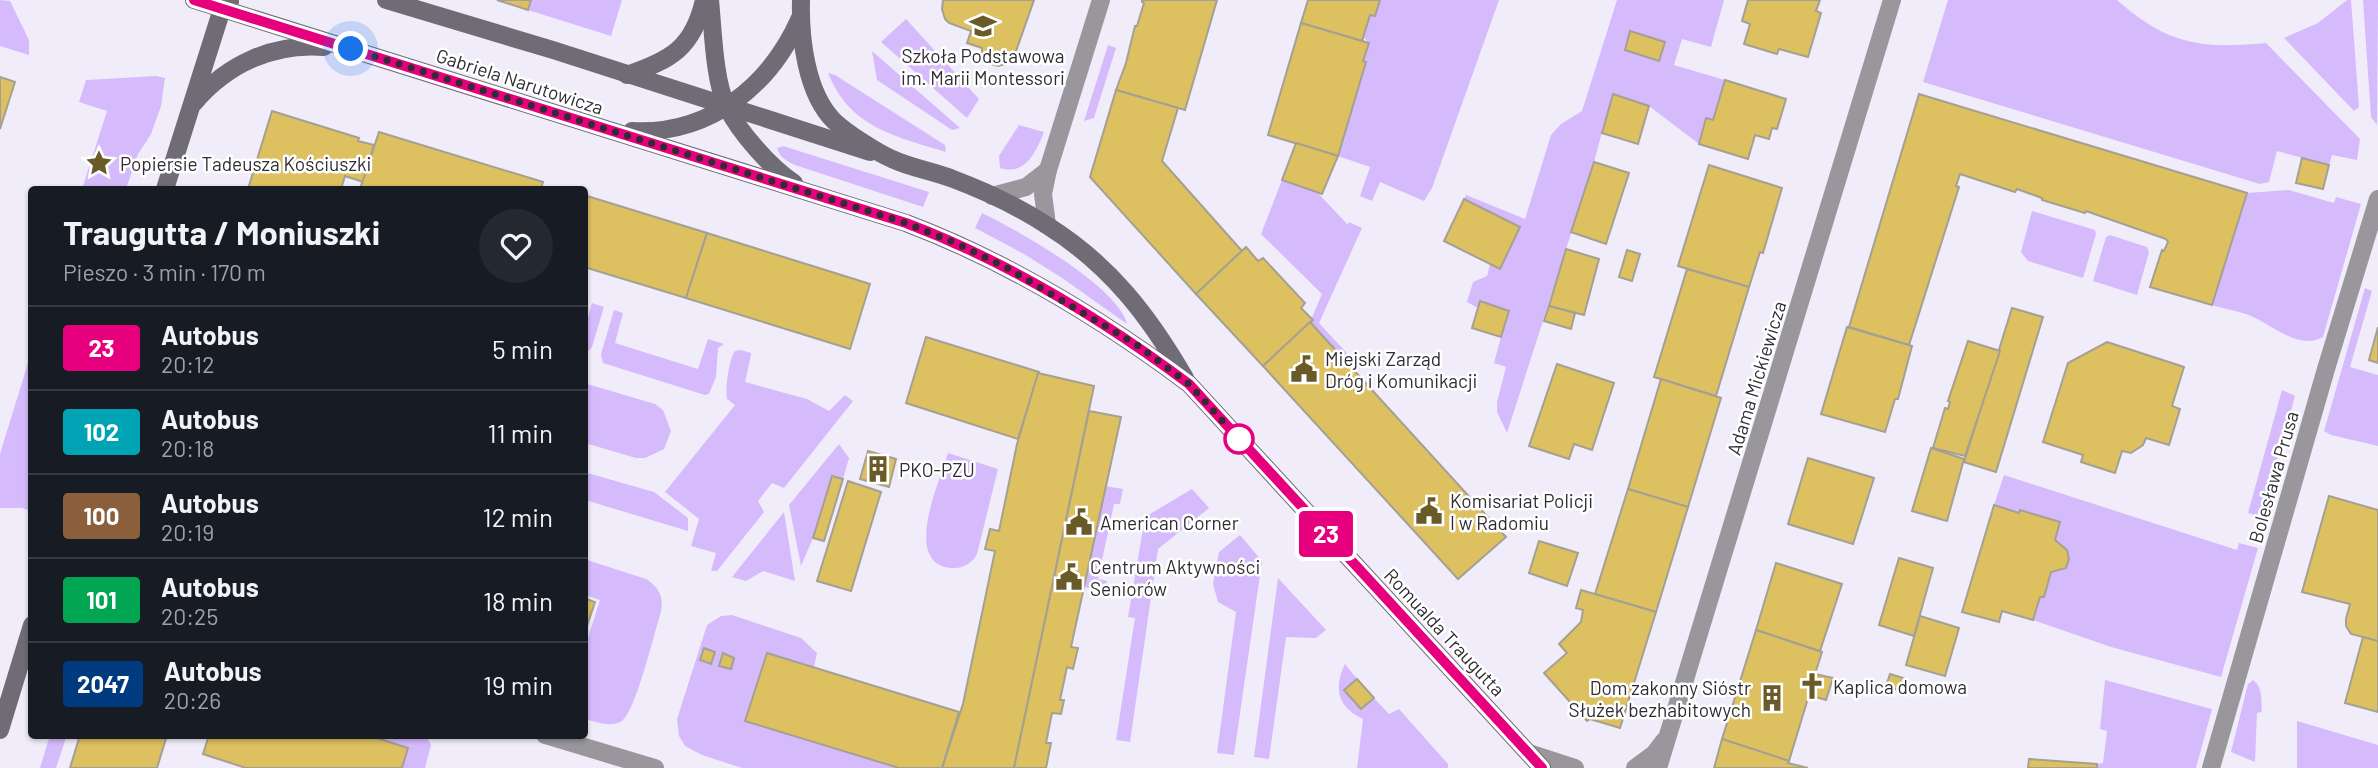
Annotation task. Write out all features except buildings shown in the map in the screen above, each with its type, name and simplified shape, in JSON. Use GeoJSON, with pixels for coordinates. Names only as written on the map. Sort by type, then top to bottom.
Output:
{"type":"FeatureCollection","features":[{"type":"Feature","properties":{"kind":"street","name":"Gabriela Narutowicza"},"geometry":{"type":"LineString","coordinates":[[194,0],[225,3],[351,49],[906,223],[994,261]]}},
{"type":"Feature","properties":{"kind":"street","name":"Gabriela Narutowicza"},"geometry":{"type":"LineString","coordinates":[[386,0],[892,159]]}},
{"type":"Feature","properties":{"kind":"street"},"geometry":{"type":"LineString","coordinates":[[627,75],[665,61],[684,45],[693,34],[704,0]]}},
{"type":"Feature","properties":{"kind":"street"},"geometry":{"type":"LineString","coordinates":[[710,0],[726,106]]}},
{"type":"Feature","properties":{"kind":"street"},"geometry":{"type":"LineString","coordinates":[[1047,225],[1043,194],[1048,170],[1101,0]]}},
{"type":"Feature","properties":{"kind":"street","name":"Adama Mickiewicza"},"geometry":{"type":"LineString","coordinates":[[1658,768],[1892,0]]}},
{"type":"Feature","properties":{"kind":"street"},"geometry":{"type":"LineString","coordinates":[[166,186],[225,3]]}},
{"type":"Feature","properties":{"kind":"street","name":"Romualda Traugutta"},"geometry":{"type":"LineString","coordinates":[[604,130],[652,132],[680,128],[704,120],[752,89],[769,70],[789,42],[801,9]]}},
{"type":"Feature","properties":{"kind":"street","name":"Romualda Traugutta"},"geometry":{"type":"LineString","coordinates":[[801,9],[808,66],[822,104],[834,121],[892,159],[954,179],[992,195],[1047,225],[1073,243],[1121,285],[1148,317],[1189,384]]}},
{"type":"Feature","properties":{"kind":"street"},"geometry":{"type":"LineString","coordinates":[[190,108],[223,76],[249,59],[267,52],[304,45],[351,49]]}},
{"type":"Feature","properties":{"kind":"street","name":"Gabriela Narutowicza"},"geometry":{"type":"LineString","coordinates":[[726,106],[765,159],[780,174],[805,191]]}},
{"type":"Feature","properties":{"kind":"street"},"geometry":{"type":"LineString","coordinates":[[992,195],[1027,187],[1048,170]]}},
{"type":"Feature","properties":{"kind":"street","name":"Bolesława Prusa"},"geometry":{"type":"LineString","coordinates":[[2211,768],[2378,199]]}},
{"type":"Feature","properties":{"kind":"street","name":"Romualda Traugutta"},"geometry":{"type":"LineString","coordinates":[[994,261],[1137,345],[1189,384],[1542,768]]}},
{"type":"Feature","properties":{"kind":"street"},"geometry":{"type":"LineString","coordinates":[[0,730],[28,638]]}},
{"type":"Feature","properties":{"kind":"street"},"geometry":{"type":"LineString","coordinates":[[1635,768],[1654,754],[1668,736]]}},
{"type":"Feature","properties":{"kind":"street"},"geometry":{"type":"LineString","coordinates":[[558,739],[655,768]]}},
{"type":"Feature","properties":{"kind":"street","name":"Romualda Traugutta"},"geometry":{"type":"LineString","coordinates":[[1528,753],[1575,768]]}},
{"type":"Feature","properties":{"kind":"shaded area"},"geometry":{"type":"Polygon","coordinates":[[[0,0],[10,1],[29,40],[29,55],[0,46],[0,0]]]}},
{"type":"Feature","properties":{"kind":"shaded area"},"geometry":{"type":"Polygon","coordinates":[[[531,0],[622,0],[611,36],[528,10],[531,0]]]}},
{"type":"Feature","properties":{"kind":"shaded area"},"geometry":{"type":"Polygon","coordinates":[[[1380,0],[1499,0],[1432,188],[1424,201],[1380,182],[1372,201],[1360,196],[1370,167],[1338,156],[1366,62],[1363,61],[1369,43],[1364,38],[1370,15],[1375,16],[1380,0]]]}},
{"type":"Feature","properties":{"kind":"shaded area"},"geometry":{"type":"Polygon","coordinates":[[[1617,0],[1724,0],[1711,47],[1682,39],[1674,65],[1725,80],[1713,120],[1706,119],[1699,144],[1649,106],[1612,95],[1594,162],[1507,433],[1497,412],[1506,367],[1494,363],[1501,337],[1480,301],[1478,308],[1467,302],[1473,282],[1487,276],[1490,264],[1500,269],[1520,227],[1464,199],[1466,195],[1525,219],[1551,135],[1561,124],[1582,111],[1617,0]],[[1630,32],[1625,50],[1659,61],[1665,42],[1630,32]]]}},
{"type":"Feature","properties":{"kind":"shaded area"},"geometry":{"type":"Polygon","coordinates":[[[1948,0],[2117,0],[2153,27],[2186,41],[2222,45],[2266,43],[2360,139],[2357,160],[2332,155],[2329,165],[2277,151],[2269,182],[2260,184],[1923,82],[1948,0]]]}},
{"type":"Feature","properties":{"kind":"shaded area"},"geometry":{"type":"Polygon","coordinates":[[[2347,0],[2351,0],[2359,107],[2354,111],[2284,38],[2318,23],[2347,0]]]}},
{"type":"Feature","properties":{"kind":"shaded area"},"geometry":{"type":"Polygon","coordinates":[[[2363,0],[2378,0],[2377,125],[2371,117],[2363,0]]]}},
{"type":"Feature","properties":{"kind":"shaded area"},"geometry":{"type":"Polygon","coordinates":[[[906,19],[979,99],[967,118],[881,42],[906,19]]]}},
{"type":"Feature","properties":{"kind":"shaded area"},"geometry":{"type":"Polygon","coordinates":[[[1108,45],[1116,48],[1094,118],[1084,121],[1108,45]]]}},
{"type":"Feature","properties":{"kind":"shaded area"},"geometry":{"type":"Polygon","coordinates":[[[872,51],[960,128],[952,130],[877,80],[872,51]]]}},
{"type":"Feature","properties":{"kind":"shaded area"},"geometry":{"type":"Polygon","coordinates":[[[828,73],[945,145],[946,152],[909,141],[862,118],[837,92],[828,73]]]}},
{"type":"Feature","properties":{"kind":"shaded area"},"geometry":{"type":"Polygon","coordinates":[[[156,76],[165,78],[161,106],[151,134],[138,154],[127,186],[83,186],[107,111],[79,102],[86,80],[156,76]]]}},
{"type":"Feature","properties":{"kind":"shaded area"},"geometry":{"type":"Polygon","coordinates":[[[1019,125],[1044,132],[1033,154],[1023,165],[1009,170],[1000,168],[999,156],[1019,125]]]}},
{"type":"Feature","properties":{"kind":"shaded area"},"geometry":{"type":"Polygon","coordinates":[[[783,146],[929,192],[923,207],[795,165],[780,154],[777,148],[783,146]]]}},
{"type":"Feature","properties":{"kind":"shaded area"},"geometry":{"type":"Polygon","coordinates":[[[1282,180],[1317,192],[1348,225],[1349,222],[1362,228],[1319,323],[1356,363],[1350,367],[1310,322],[1322,294],[1261,234],[1282,180]]]}},
{"type":"Feature","properties":{"kind":"shaded area"},"geometry":{"type":"Polygon","coordinates":[[[2289,190],[2334,203],[2336,197],[2361,204],[2323,337],[2314,340],[2296,339],[2251,316],[2212,305],[2247,193],[2289,190]]]}},
{"type":"Feature","properties":{"kind":"shaded area"},"geometry":{"type":"Polygon","coordinates":[[[2032,211],[2095,230],[2083,278],[2028,261],[2021,252],[2032,211]]]}},
{"type":"Feature","properties":{"kind":"shaded area"},"geometry":{"type":"Polygon","coordinates":[[[982,213],[1041,246],[1086,277],[1120,309],[1127,324],[1024,254],[975,228],[982,213]]]}},
{"type":"Feature","properties":{"kind":"shaded area"},"geometry":{"type":"Polygon","coordinates":[[[2110,235],[2147,247],[2149,252],[2137,295],[2093,281],[2106,237],[2110,235]]]}},
{"type":"Feature","properties":{"kind":"shaded area"},"geometry":{"type":"Polygon","coordinates":[[[2365,288],[2372,291],[2350,367],[2378,375],[2378,446],[2324,431],[2365,288]]]}},
{"type":"Feature","properties":{"kind":"shaded area"},"geometry":{"type":"Polygon","coordinates":[[[592,303],[604,307],[592,347],[588,352],[588,317],[592,303]]]}},
{"type":"Feature","properties":{"kind":"shaded area"},"geometry":{"type":"Polygon","coordinates":[[[614,310],[623,313],[615,343],[698,369],[708,339],[724,344],[718,348],[716,377],[709,394],[603,363],[601,354],[614,310]]]}},
{"type":"Feature","properties":{"kind":"shaded area"},"geometry":{"type":"Polygon","coordinates":[[[735,351],[751,353],[745,382],[807,399],[829,411],[845,395],[853,401],[784,488],[772,483],[758,501],[764,512],[717,571],[711,571],[716,553],[691,546],[699,519],[665,492],[735,405],[727,399],[727,382],[733,355],[735,351]]]}},
{"type":"Feature","properties":{"kind":"shaded area"},"geometry":{"type":"Polygon","coordinates":[[[28,363],[28,510],[0,508],[0,454],[28,363]]]}},
{"type":"Feature","properties":{"kind":"shaded area"},"geometry":{"type":"Polygon","coordinates":[[[588,384],[655,404],[663,410],[671,431],[664,449],[645,458],[636,458],[588,444],[588,384]]]}},
{"type":"Feature","properties":{"kind":"shaded area"},"geometry":{"type":"Polygon","coordinates":[[[2282,390],[2295,396],[2262,517],[2248,513],[2282,390]]]}},
{"type":"Feature","properties":{"kind":"shaded area"},"geometry":{"type":"Polygon","coordinates":[[[839,444],[849,458],[843,479],[831,477],[813,538],[801,566],[789,505],[839,444]]]}},
{"type":"Feature","properties":{"kind":"shaded area"},"geometry":{"type":"Polygon","coordinates":[[[948,453],[998,469],[977,554],[969,563],[954,568],[936,562],[928,551],[926,536],[932,500],[948,453]]]}},
{"type":"Feature","properties":{"kind":"shaded area"},"geometry":{"type":"Polygon","coordinates":[[[588,473],[654,492],[688,518],[688,531],[588,501],[588,473]]]}},
{"type":"Feature","properties":{"kind":"shaded area"},"geometry":{"type":"Polygon","coordinates":[[[2004,475],[2237,550],[2239,543],[2258,548],[2221,677],[2111,647],[2033,620],[2040,597],[2044,597],[2051,572],[2066,568],[2069,559],[2067,550],[2055,540],[2060,523],[1994,505],[2004,475]]]}},
{"type":"Feature","properties":{"kind":"shaded area"},"geometry":{"type":"Polygon","coordinates":[[[1105,486],[1123,489],[1120,504],[1114,504],[1098,579],[1107,581],[1105,591],[1084,587],[1105,486]]]}},
{"type":"Feature","properties":{"kind":"shaded area"},"geometry":{"type":"Polygon","coordinates":[[[1192,489],[1209,508],[1158,549],[1130,742],[1116,740],[1135,618],[1128,617],[1145,517],[1192,489]]]}},
{"type":"Feature","properties":{"kind":"shaded area"},"geometry":{"type":"Polygon","coordinates":[[[784,512],[795,581],[763,571],[746,581],[732,577],[784,512]]]}},
{"type":"Feature","properties":{"kind":"shaded area"},"geometry":{"type":"Polygon","coordinates":[[[1240,535],[1262,561],[1234,755],[1217,753],[1236,612],[1218,602],[1213,584],[1219,552],[1240,535]]]}},
{"type":"Feature","properties":{"kind":"shaded area"},"geometry":{"type":"Polygon","coordinates":[[[588,560],[646,579],[654,585],[661,597],[661,612],[633,703],[622,721],[613,724],[588,720],[588,638],[600,600],[588,596],[588,560]]]}},
{"type":"Feature","properties":{"kind":"shaded area"},"geometry":{"type":"Polygon","coordinates":[[[1278,578],[1326,630],[1316,638],[1286,637],[1269,759],[1254,757],[1278,578]]]}},
{"type":"Feature","properties":{"kind":"shaded area"},"geometry":{"type":"Polygon","coordinates":[[[732,615],[801,638],[817,653],[814,667],[767,653],[745,721],[899,768],[742,768],[702,755],[685,746],[679,736],[677,719],[707,625],[721,616],[732,615]]]}},
{"type":"Feature","properties":{"kind":"shaded area"},"geometry":{"type":"Polygon","coordinates":[[[1345,664],[1357,679],[1344,690],[1361,709],[1374,698],[1389,714],[1399,709],[1448,764],[1448,768],[1357,768],[1363,719],[1348,709],[1340,696],[1339,681],[1345,664]]]}},
{"type":"Feature","properties":{"kind":"shaded area"},"geometry":{"type":"Polygon","coordinates":[[[2105,680],[2212,709],[2196,768],[2097,768],[2097,764],[2103,763],[2107,731],[2100,729],[2105,680]]]}},
{"type":"Feature","properties":{"kind":"shaded area"},"geometry":{"type":"Polygon","coordinates":[[[2253,680],[2260,690],[2262,712],[2257,713],[2255,762],[2231,752],[2248,684],[2253,680]]]}},
{"type":"Feature","properties":{"kind":"shaded area"},"geometry":{"type":"Polygon","coordinates":[[[2297,721],[2378,745],[2378,768],[2297,768],[2297,721]]]}},
{"type":"Feature","properties":{"kind":"shaded area"},"geometry":{"type":"Polygon","coordinates":[[[49,739],[66,739],[56,768],[40,768],[49,739]]]}},
{"type":"Feature","properties":{"kind":"shaded area"},"geometry":{"type":"Polygon","coordinates":[[[380,739],[428,739],[431,745],[425,768],[402,768],[408,748],[380,739]]]}},
{"type":"Feature","properties":{"kind":"bus line","name":"23"},"geometry":{"type":"LineString","coordinates":[[194,0],[906,223],[958,244],[1024,277],[1137,345],[1189,384],[1542,768]]}},
{"type":"Feature","properties":{"kind":"place","name":"Szkoła Podstawowa im. Marii Montessori"},"geometry":{"type":"Point","coordinates":[983,26]}},
{"type":"Feature","properties":{"kind":"place","name":"Popiersie Tadeusza Kościuszki"},"geometry":{"type":"Point","coordinates":[99,163]}},
{"type":"Feature","properties":{"kind":"place","name":"Miejski Zarząd Dróg i Komunikacji"},"geometry":{"type":"Point","coordinates":[1304,369]}},
{"type":"Feature","properties":{"kind":"place","name":"PKO-PZU"},"geometry":{"type":"Point","coordinates":[878,469]}},
{"type":"Feature","properties":{"kind":"place","name":"Komisariat Policji I w Radomiu"},"geometry":{"type":"Point","coordinates":[1429,511]}},
{"type":"Feature","properties":{"kind":"place","name":"American Corner"},"geometry":{"type":"Point","coordinates":[1079,522]}},
{"type":"Feature","properties":{"kind":"place","name":"Centrum Aktywności Seniorów"},"geometry":{"type":"Point","coordinates":[1069,577]}},
{"type":"Feature","properties":{"kind":"place","name":"Kaplica domowa"},"geometry":{"type":"Point","coordinates":[1812,686]}},
{"type":"Feature","properties":{"kind":"place","name":"Dom zakonny Sióstr Służek bezhabitowych"},"geometry":{"type":"Point","coordinates":[1772,698]}},
{"type":"Feature","properties":{"kind":"route"},"geometry":{"type":"LineString","coordinates":[[351,49],[906,223],[950,240],[1024,277],[1137,345],[1189,384],[1239,439]]}}]}
